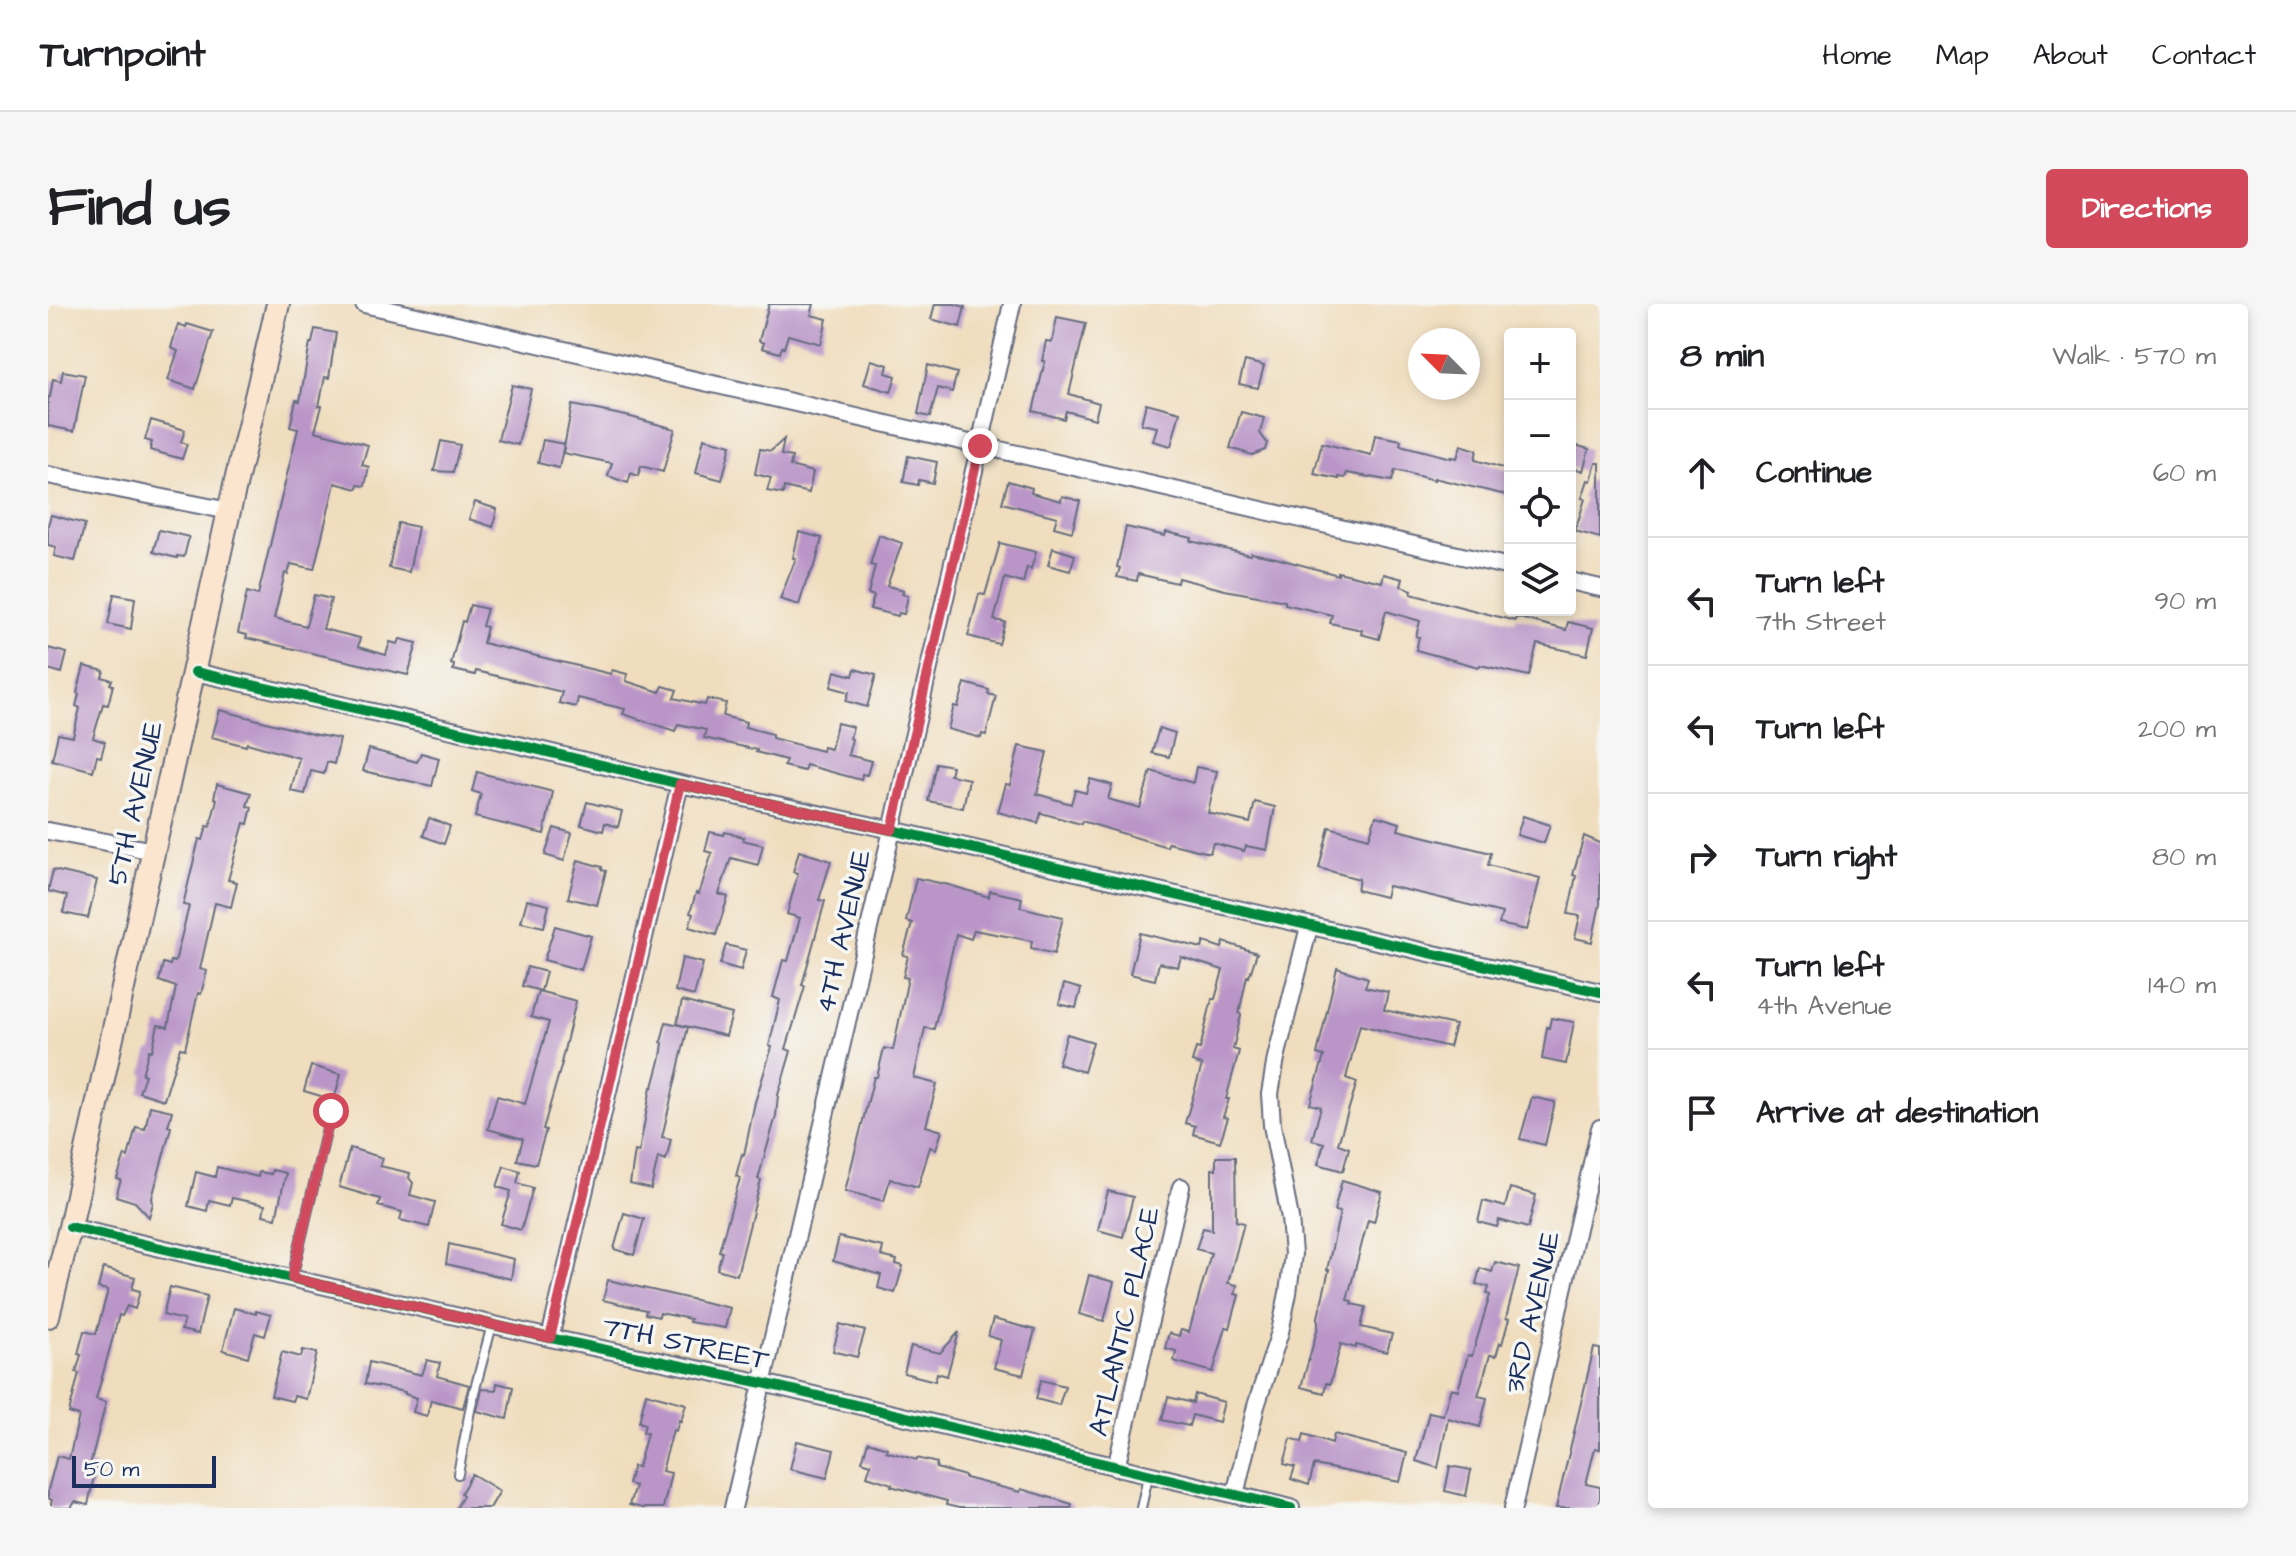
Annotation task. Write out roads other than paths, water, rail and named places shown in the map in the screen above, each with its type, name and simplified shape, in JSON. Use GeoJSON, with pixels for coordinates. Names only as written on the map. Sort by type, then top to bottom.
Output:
{"type":"FeatureCollection","features":[{"type":"Feature","properties":{"kind":"street","name":"5TH AVENUE"},"geometry":{"type":"LineString","coordinates":[[48,1316],[278,304]]}},
{"type":"Feature","properties":{"kind":"street"},"geometry":{"type":"LineString","coordinates":[[364,304],[1504,566]]}},
{"type":"Feature","properties":{"kind":"street","name":"4TH AVENUE"},"geometry":{"type":"LineString","coordinates":[[733,1508],[1012,304]]}},
{"type":"Feature","properties":{"kind":"street"},"geometry":{"type":"LineString","coordinates":[[48,475],[229,511]]}},
{"type":"Feature","properties":{"kind":"street"},"geometry":{"type":"LineString","coordinates":[[1576,582],[1600,588]]}},
{"type":"Feature","properties":{"kind":"street"},"geometry":{"type":"LineString","coordinates":[[195,672],[1600,992]]}},
{"type":"Feature","properties":{"kind":"street"},"geometry":{"type":"LineString","coordinates":[[550,1338],[680,784]]}},
{"type":"Feature","properties":{"kind":"street"},"geometry":{"type":"LineString","coordinates":[[48,831],[154,851]]}},
{"type":"Feature","properties":{"kind":"street"},"geometry":{"type":"LineString","coordinates":[[1235,1495],[1288,1293],[1293,1254],[1290,1218],[1272,1125],[1270,1094],[1309,927]]}},
{"type":"Feature","properties":{"kind":"street","name":"3RD AVENUE"},"geometry":{"type":"LineString","coordinates":[[1513,1508],[1600,1128]]}},
{"type":"Feature","properties":{"kind":"street","name":"ATLANTIC PLACE"},"geometry":{"type":"LineString","coordinates":[[1116,1468],[1181,1187]]}},
{"type":"Feature","properties":{"kind":"street","name":"7TH STREET"},"geometry":{"type":"LineString","coordinates":[[70,1227],[550,1338],[763,1383],[1291,1508]]}},
{"type":"Feature","properties":{"kind":"lane"},"geometry":{"type":"LineString","coordinates":[[292,1278],[331,1111]]}},
{"type":"Feature","properties":{"kind":"lane"},"geometry":{"type":"LineString","coordinates":[[458,1474],[472,1400],[492,1324]]}},
{"type":"Feature","properties":{"kind":"lane"},"geometry":{"type":"LineString","coordinates":[[1141,1508],[1148,1476]]}}]}
